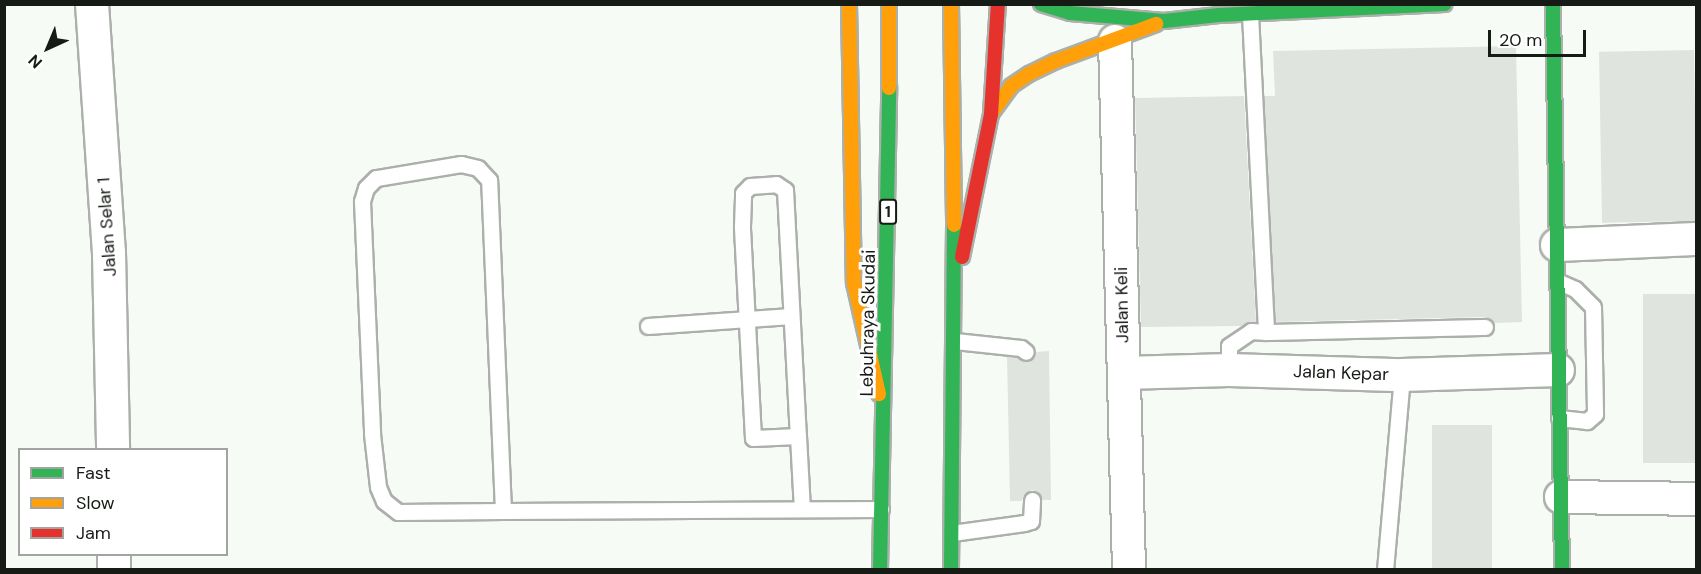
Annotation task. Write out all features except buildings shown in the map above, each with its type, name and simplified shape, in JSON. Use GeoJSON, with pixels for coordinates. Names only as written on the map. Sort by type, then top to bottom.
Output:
{"type":"FeatureCollection","features":[{"type":"Feature","properties":{"kind":"main road"},"geometry":{"type":"LineString","coordinates":[[849,4],[854,284],[884,419]]}},
{"type":"Feature","properties":{"kind":"main road","name":"Lebuhraya Skudai"},"geometry":{"type":"LineString","coordinates":[[880,570],[889,4]]}},
{"type":"Feature","properties":{"kind":"main road"},"geometry":{"type":"LineString","coordinates":[[951,4],[955,289],[951,570]]}},
{"type":"Feature","properties":{"kind":"main road"},"geometry":{"type":"LineString","coordinates":[[955,289],[991,114],[998,4]]}},
{"type":"Feature","properties":{"kind":"main road"},"geometry":{"type":"LineString","coordinates":[[1041,4],[1070,13],[1164,21],[1243,11],[1445,4]]}},
{"type":"Feature","properties":{"kind":"main road"},"geometry":{"type":"LineString","coordinates":[[1553,4],[1562,570]]}},
{"type":"Feature","properties":{"kind":"main road"},"geometry":{"type":"LineString","coordinates":[[991,114],[1011,86],[1029,74],[1056,61],[1164,21]]}},
{"type":"Feature","properties":{"kind":"street","name":"Jalan Selar 1"},"geometry":{"type":"LineString","coordinates":[[92,4],[109,253],[113,448]]}},
{"type":"Feature","properties":{"kind":"street","name":"Jalan Keli"},"geometry":{"type":"LineString","coordinates":[[1115,41],[1129,570]]}},
{"type":"Feature","properties":{"kind":"street"},"geometry":{"type":"LineString","coordinates":[[1557,245],[1696,239]]}},
{"type":"Feature","properties":{"kind":"street","name":"Jalan Kepar"},"geometry":{"type":"LineString","coordinates":[[1124,373],[1229,370],[1402,375],[1558,370]]}},
{"type":"Feature","properties":{"kind":"street"},"geometry":{"type":"LineString","coordinates":[[1561,497],[1696,499]]}},
{"type":"Feature","properties":{"kind":"lane"},"geometry":{"type":"LineString","coordinates":[[1243,11],[1266,332]]}},
{"type":"Feature","properties":{"kind":"lane"},"geometry":{"type":"LineString","coordinates":[[503,512],[489,180],[478,168],[461,164],[376,178],[366,188],[362,201],[372,434],[378,487],[384,501],[398,512],[503,512],[881,509]]}},
{"type":"Feature","properties":{"kind":"lane"},"geometry":{"type":"LineString","coordinates":[[798,436],[753,438],[743,193],[750,186],[776,184],[785,190],[802,509]]}},
{"type":"Feature","properties":{"kind":"lane"},"geometry":{"type":"LineString","coordinates":[[1557,281],[1575,289],[1593,307],[1595,414],[1587,421],[1560,418]]}},
{"type":"Feature","properties":{"kind":"lane"},"geometry":{"type":"LineString","coordinates":[[648,326],[791,316]]}},
{"type":"Feature","properties":{"kind":"lane"},"geometry":{"type":"LineString","coordinates":[[1229,370],[1229,346],[1251,331],[1485,327]]}},
{"type":"Feature","properties":{"kind":"lane"},"geometry":{"type":"LineString","coordinates":[[955,341],[1021,348],[1026,352]]}},
{"type":"Feature","properties":{"kind":"lane"},"geometry":{"type":"LineString","coordinates":[[1385,570],[1402,375]]}},
{"type":"Feature","properties":{"kind":"lane"},"geometry":{"type":"LineString","coordinates":[[952,533],[1031,521],[1032,500]]}},
{"type":"Feature","properties":{"kind":"traffic: fast"},"geometry":{"type":"LineString","coordinates":[[1041,4],[1070,13],[1164,21],[1219,15],[1445,4]]}},
{"type":"Feature","properties":{"kind":"traffic: fast"},"geometry":{"type":"LineString","coordinates":[[1553,4],[1562,570]]}},
{"type":"Feature","properties":{"kind":"traffic: fast"},"geometry":{"type":"LineString","coordinates":[[880,570],[889,88]]}},
{"type":"Feature","properties":{"kind":"traffic: fast"},"geometry":{"type":"LineString","coordinates":[[951,570],[954,225]]}},
{"type":"Feature","properties":{"kind":"traffic: slow"},"geometry":{"type":"LineString","coordinates":[[849,4],[854,283],[879,394]]}},
{"type":"Feature","properties":{"kind":"traffic: slow"},"geometry":{"type":"LineString","coordinates":[[889,4],[889,88]]}},
{"type":"Feature","properties":{"kind":"traffic: slow"},"geometry":{"type":"LineString","coordinates":[[951,4],[954,225]]}},
{"type":"Feature","properties":{"kind":"traffic: slow"},"geometry":{"type":"LineString","coordinates":[[991,114],[1011,86],[1029,74],[1056,61],[1156,24]]}},
{"type":"Feature","properties":{"kind":"traffic: jam"},"geometry":{"type":"LineString","coordinates":[[962,257],[991,114],[998,4]]}}]}
